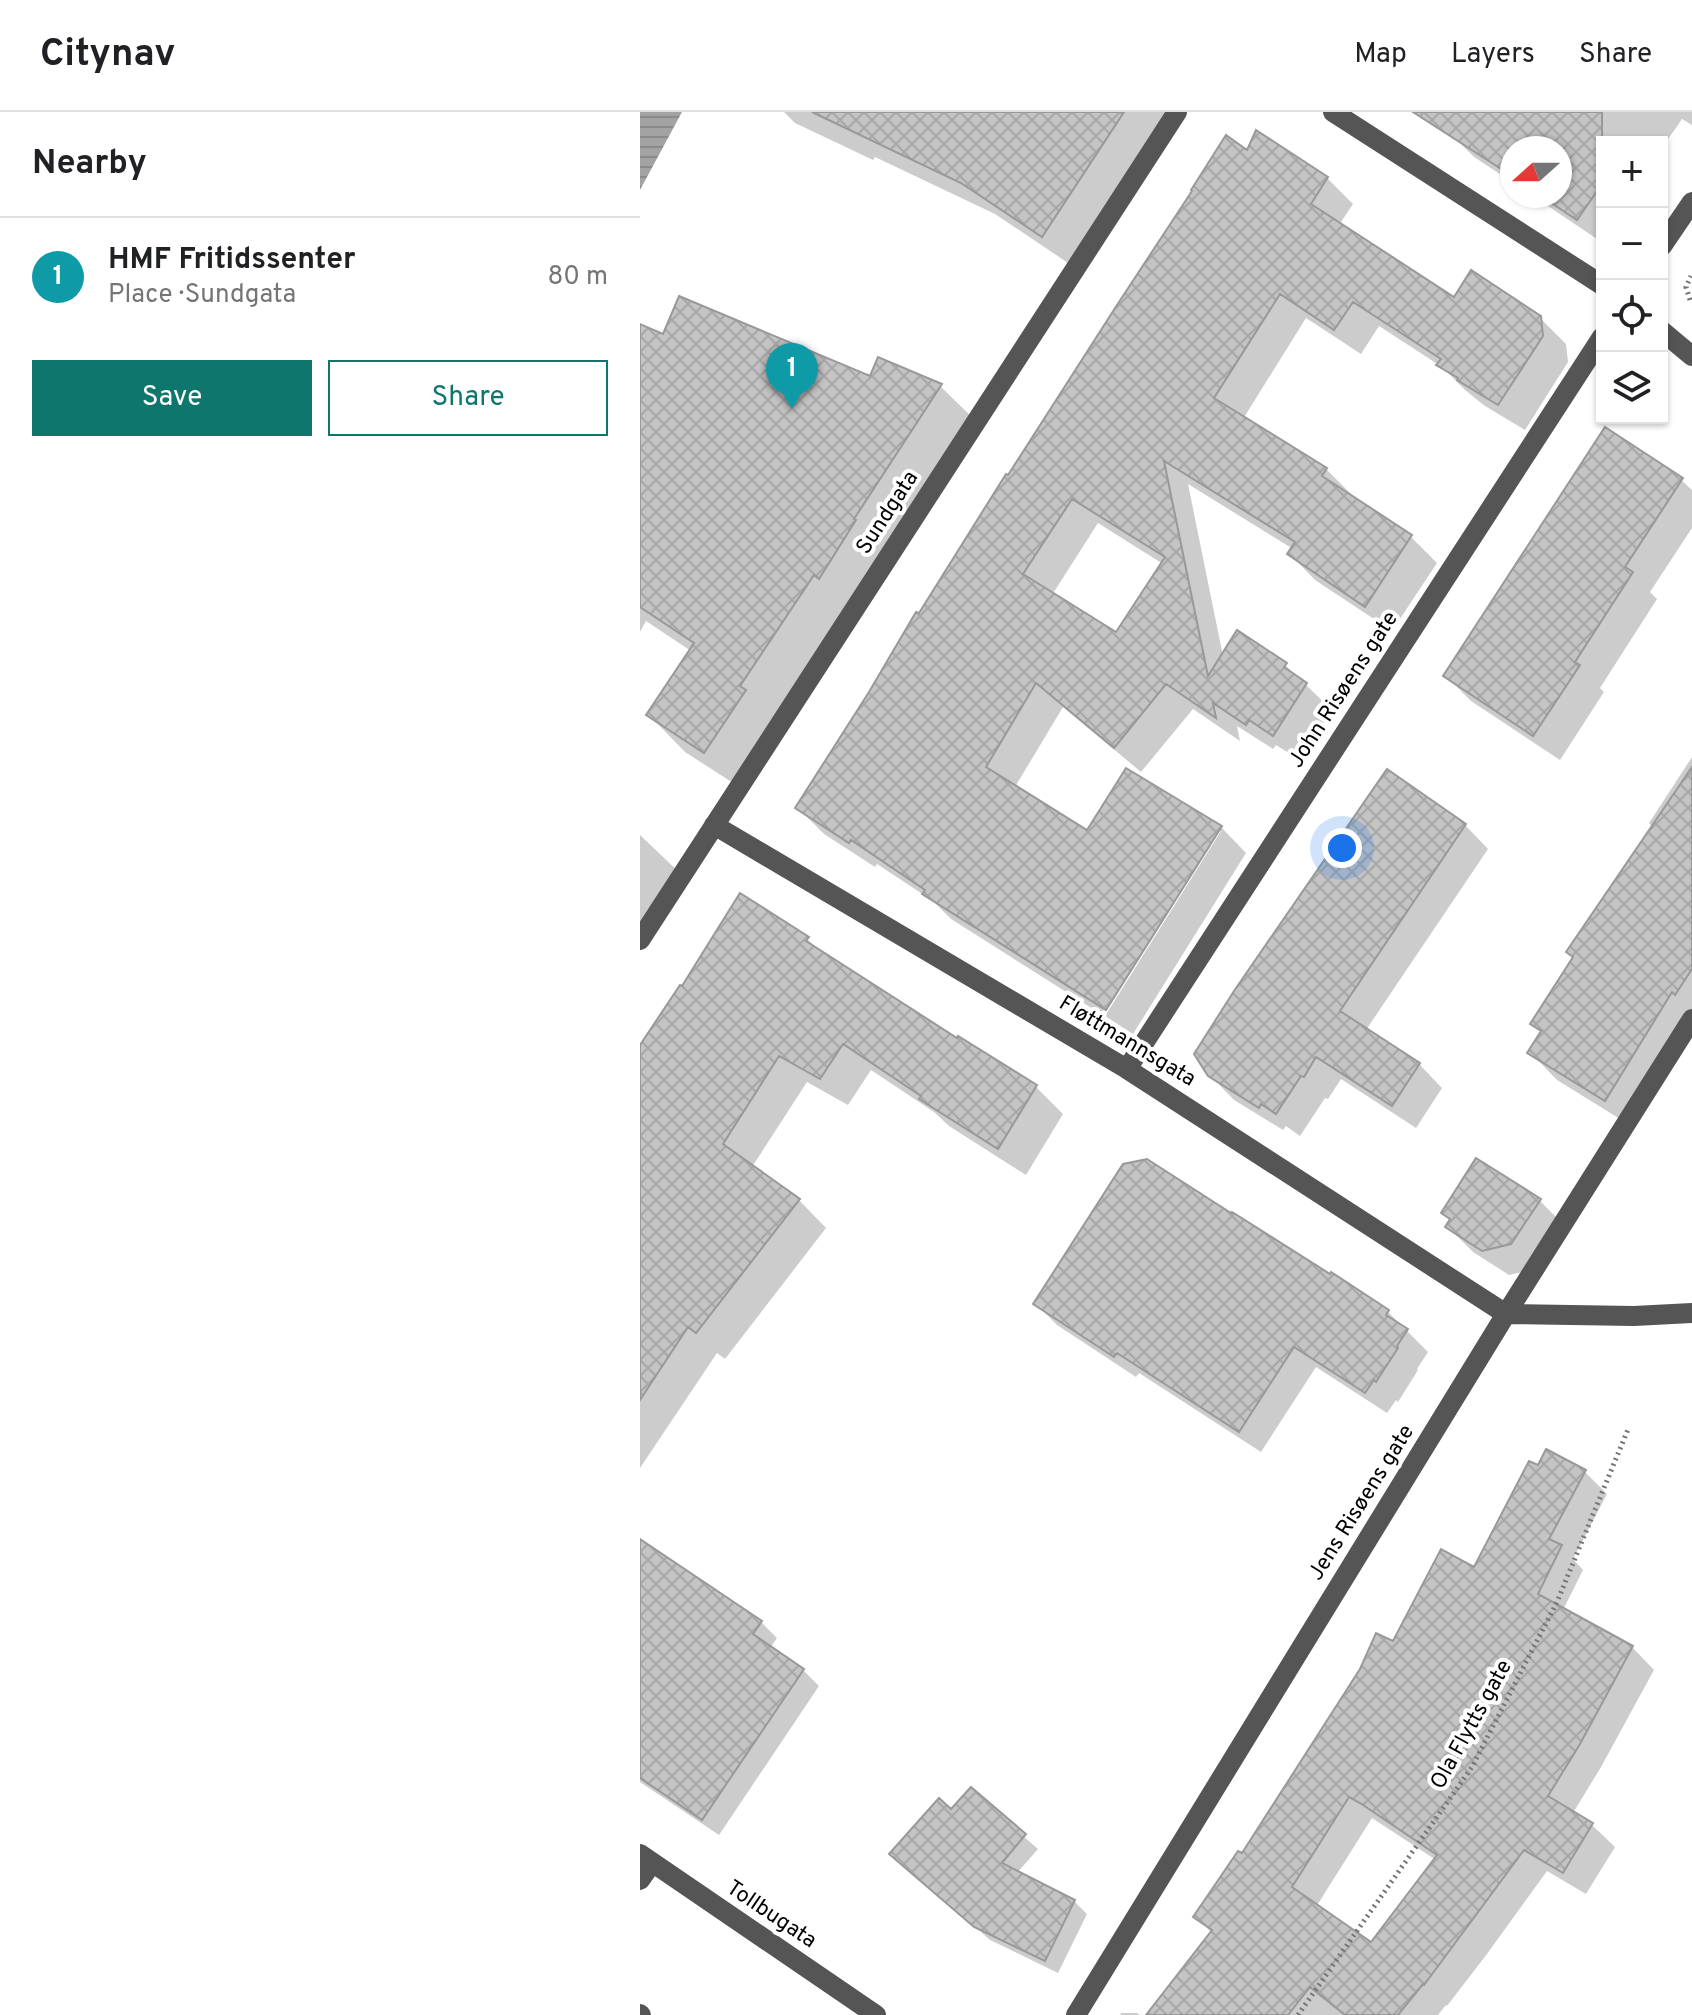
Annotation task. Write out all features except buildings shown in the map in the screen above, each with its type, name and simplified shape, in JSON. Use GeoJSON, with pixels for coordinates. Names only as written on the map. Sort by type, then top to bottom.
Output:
{"type":"FeatureCollection","features":[{"type":"Feature","properties":{"kind":"street","name":"Sundgata"},"geometry":{"type":"LineString","coordinates":[[640,940],[1177,112]]}},
{"type":"Feature","properties":{"kind":"street"},"geometry":{"type":"LineString","coordinates":[[1333,112],[1596,281]]}},
{"type":"Feature","properties":{"kind":"street"},"geometry":{"type":"LineString","coordinates":[[1668,237],[1692,202]]}},
{"type":"Feature","properties":{"kind":"street"},"geometry":{"type":"LineString","coordinates":[[1668,336],[1692,356]]}},
{"type":"Feature","properties":{"kind":"street","name":"John Risøens gate"},"geometry":{"type":"LineString","coordinates":[[1127,1069],[1596,346]]}},
{"type":"Feature","properties":{"kind":"street","name":"Fløttmannsgata"},"geometry":{"type":"LineString","coordinates":[[714,825],[1127,1069],[1506,1314]]}},
{"type":"Feature","properties":{"kind":"street","name":"Jens Risøens gate"},"geometry":{"type":"LineString","coordinates":[[1076,2015],[1506,1314],[1692,1019]]}},
{"type":"Feature","properties":{"kind":"street"},"geometry":{"type":"LineString","coordinates":[[1506,1314],[1634,1316],[1692,1313]]}},
{"type":"Feature","properties":{"kind":"street"},"geometry":{"type":"LineString","coordinates":[[640,1880],[646,1858]]}},
{"type":"Feature","properties":{"kind":"street","name":"Tollbugata"},"geometry":{"type":"LineString","coordinates":[[646,1858],[876,2015]]}},
{"type":"Feature","properties":{"kind":"path"},"geometry":{"type":"LineString","coordinates":[[1692,274],[1686,287],[1692,305]]}},
{"type":"Feature","properties":{"kind":"path","name":"Ola Flytts gate"},"geometry":{"type":"LineString","coordinates":[[1298,2015],[1472,1767],[1557,1602],[1629,1427]]}},
{"type":"Feature","properties":{"kind":"shaded area"},"geometry":{"type":"Polygon","coordinates":[[[640,112],[682,112],[640,190],[640,112]]]}},
{"type":"Feature","properties":{"kind":"place","name":"HMF Fritidssenter"},"geometry":{"type":"Point","coordinates":[792,409]}}]}
